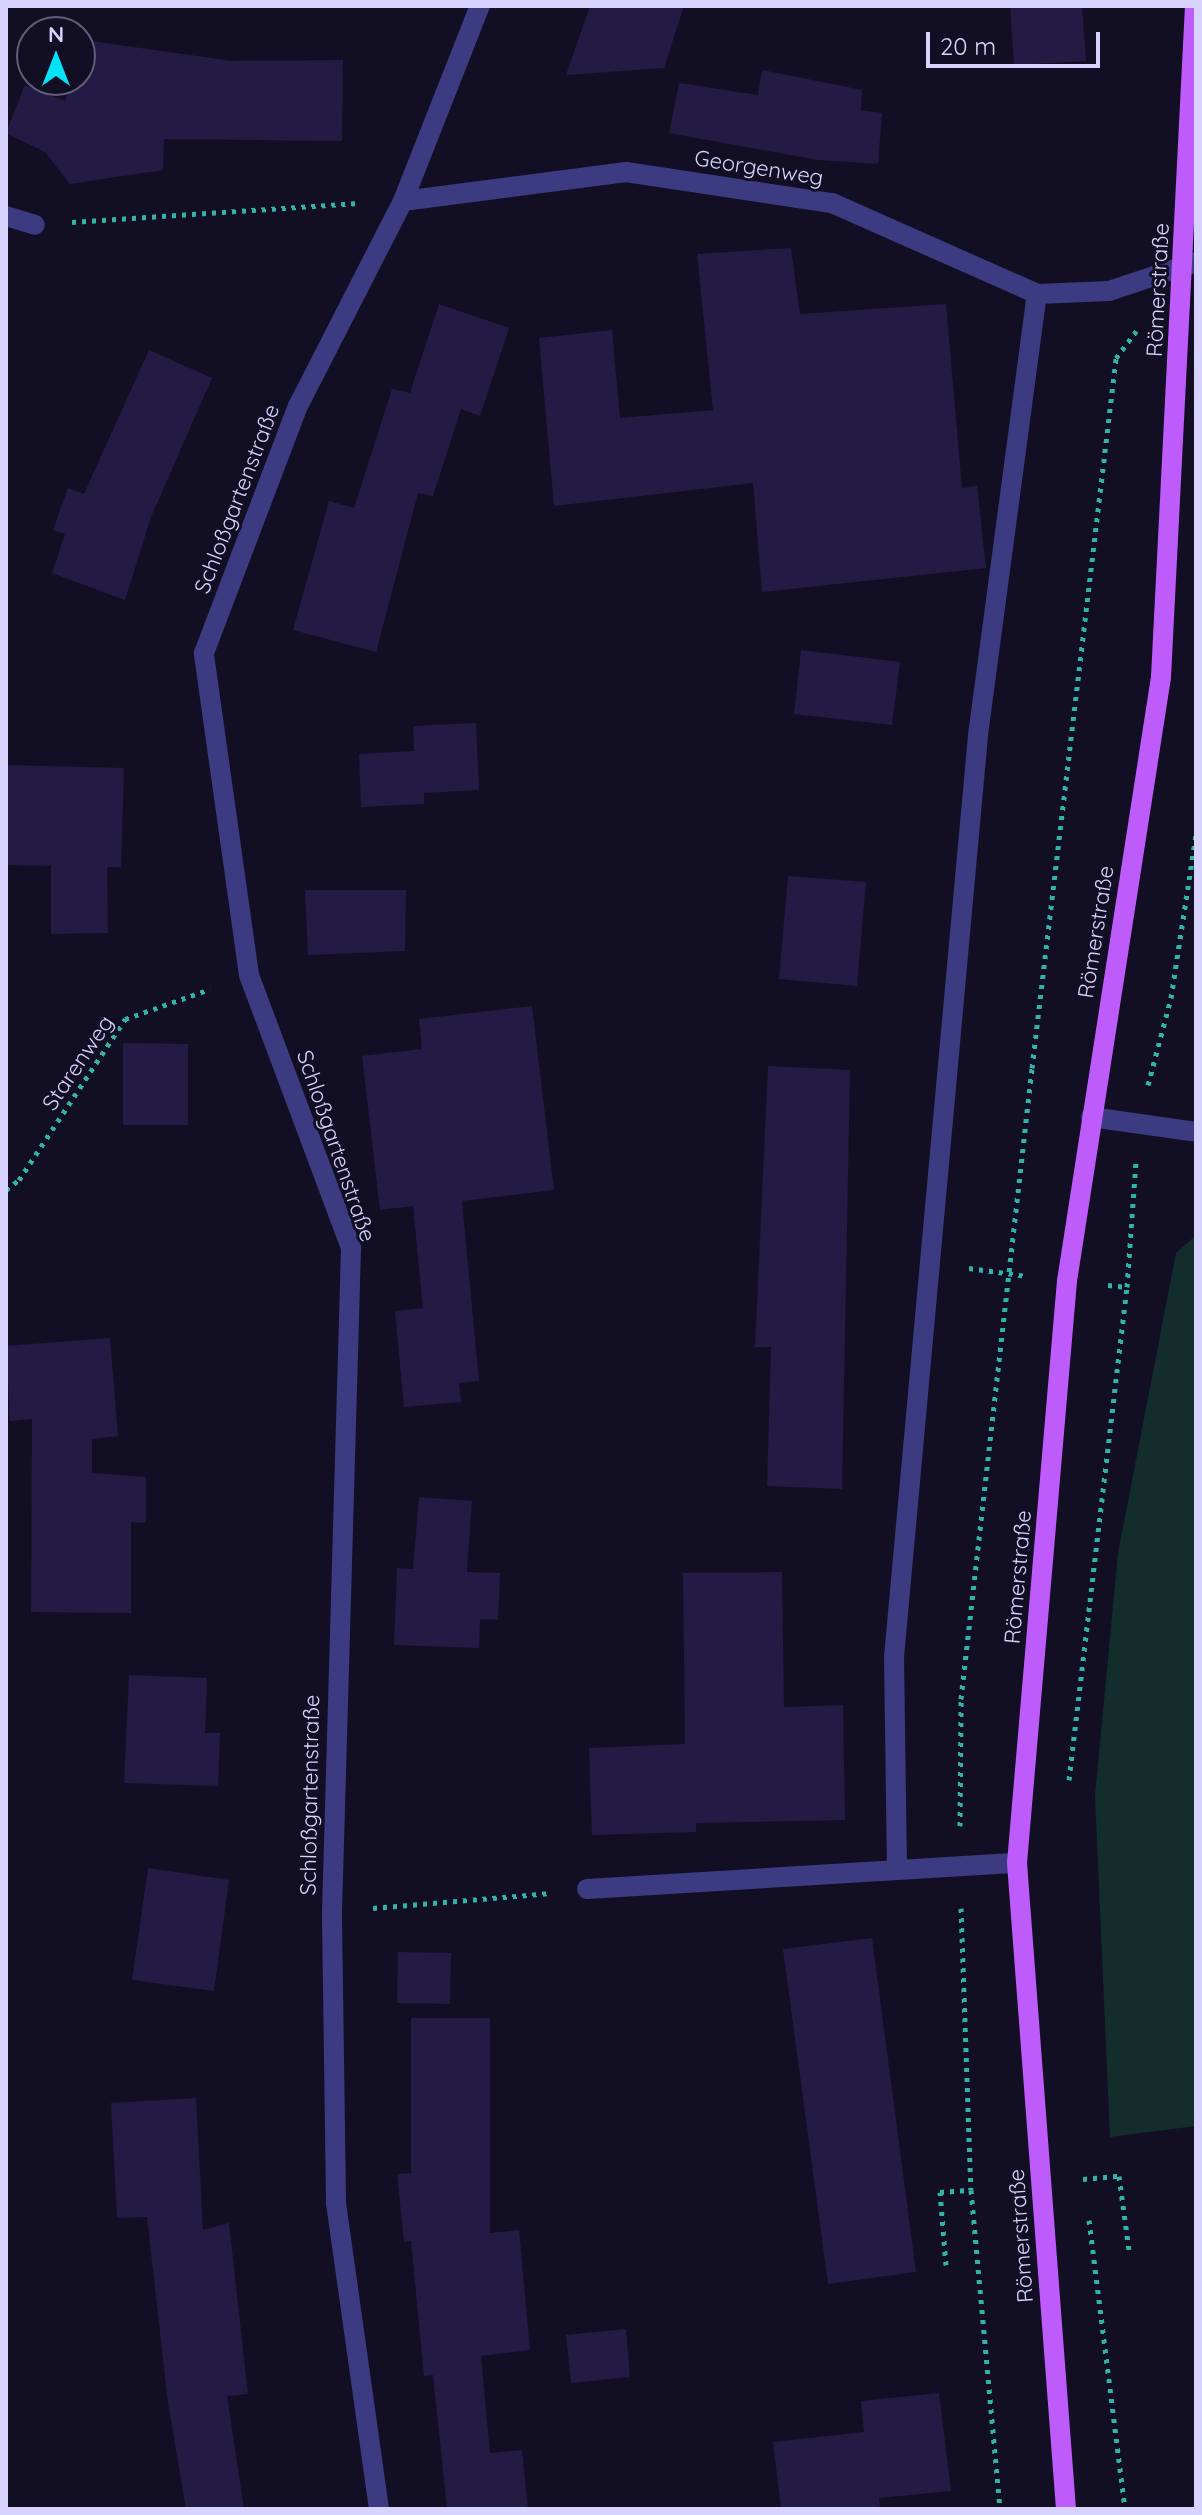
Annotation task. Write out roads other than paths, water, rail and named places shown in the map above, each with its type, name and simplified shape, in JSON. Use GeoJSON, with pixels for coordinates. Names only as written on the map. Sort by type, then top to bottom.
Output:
{"type":"FeatureCollection","features":[{"type":"Feature","properties":{"kind":"main road","name":"Römerstraße"},"geometry":{"type":"LineString","coordinates":[[1066,2509],[1017,1863],[1067,1281],[1161,677],[1190,263],[1195,6]]}},
{"type":"Feature","properties":{"kind":"street","name":"Schloßgartenstraße"},"geometry":{"type":"LineString","coordinates":[[379,2509],[336,2202],[332,1896],[351,1248],[249,975],[204,653],[298,406],[403,201],[480,6]]}},
{"type":"Feature","properties":{"kind":"street","name":"Georgenweg"},"geometry":{"type":"LineString","coordinates":[[403,201],[626,172],[832,203],[1037,294],[1109,291],[1190,263]]}},
{"type":"Feature","properties":{"kind":"street"},"geometry":{"type":"LineString","coordinates":[[6,216],[35,225]]}},
{"type":"Feature","properties":{"kind":"street"},"geometry":{"type":"LineString","coordinates":[[897,1870],[894,1657],[915,1420],[978,735],[1037,294]]}},
{"type":"Feature","properties":{"kind":"street"},"geometry":{"type":"LineString","coordinates":[[1091,1117],[1196,1132]]}},
{"type":"Feature","properties":{"kind":"street"},"geometry":{"type":"LineString","coordinates":[[587,1889],[1017,1863]]}}]}
